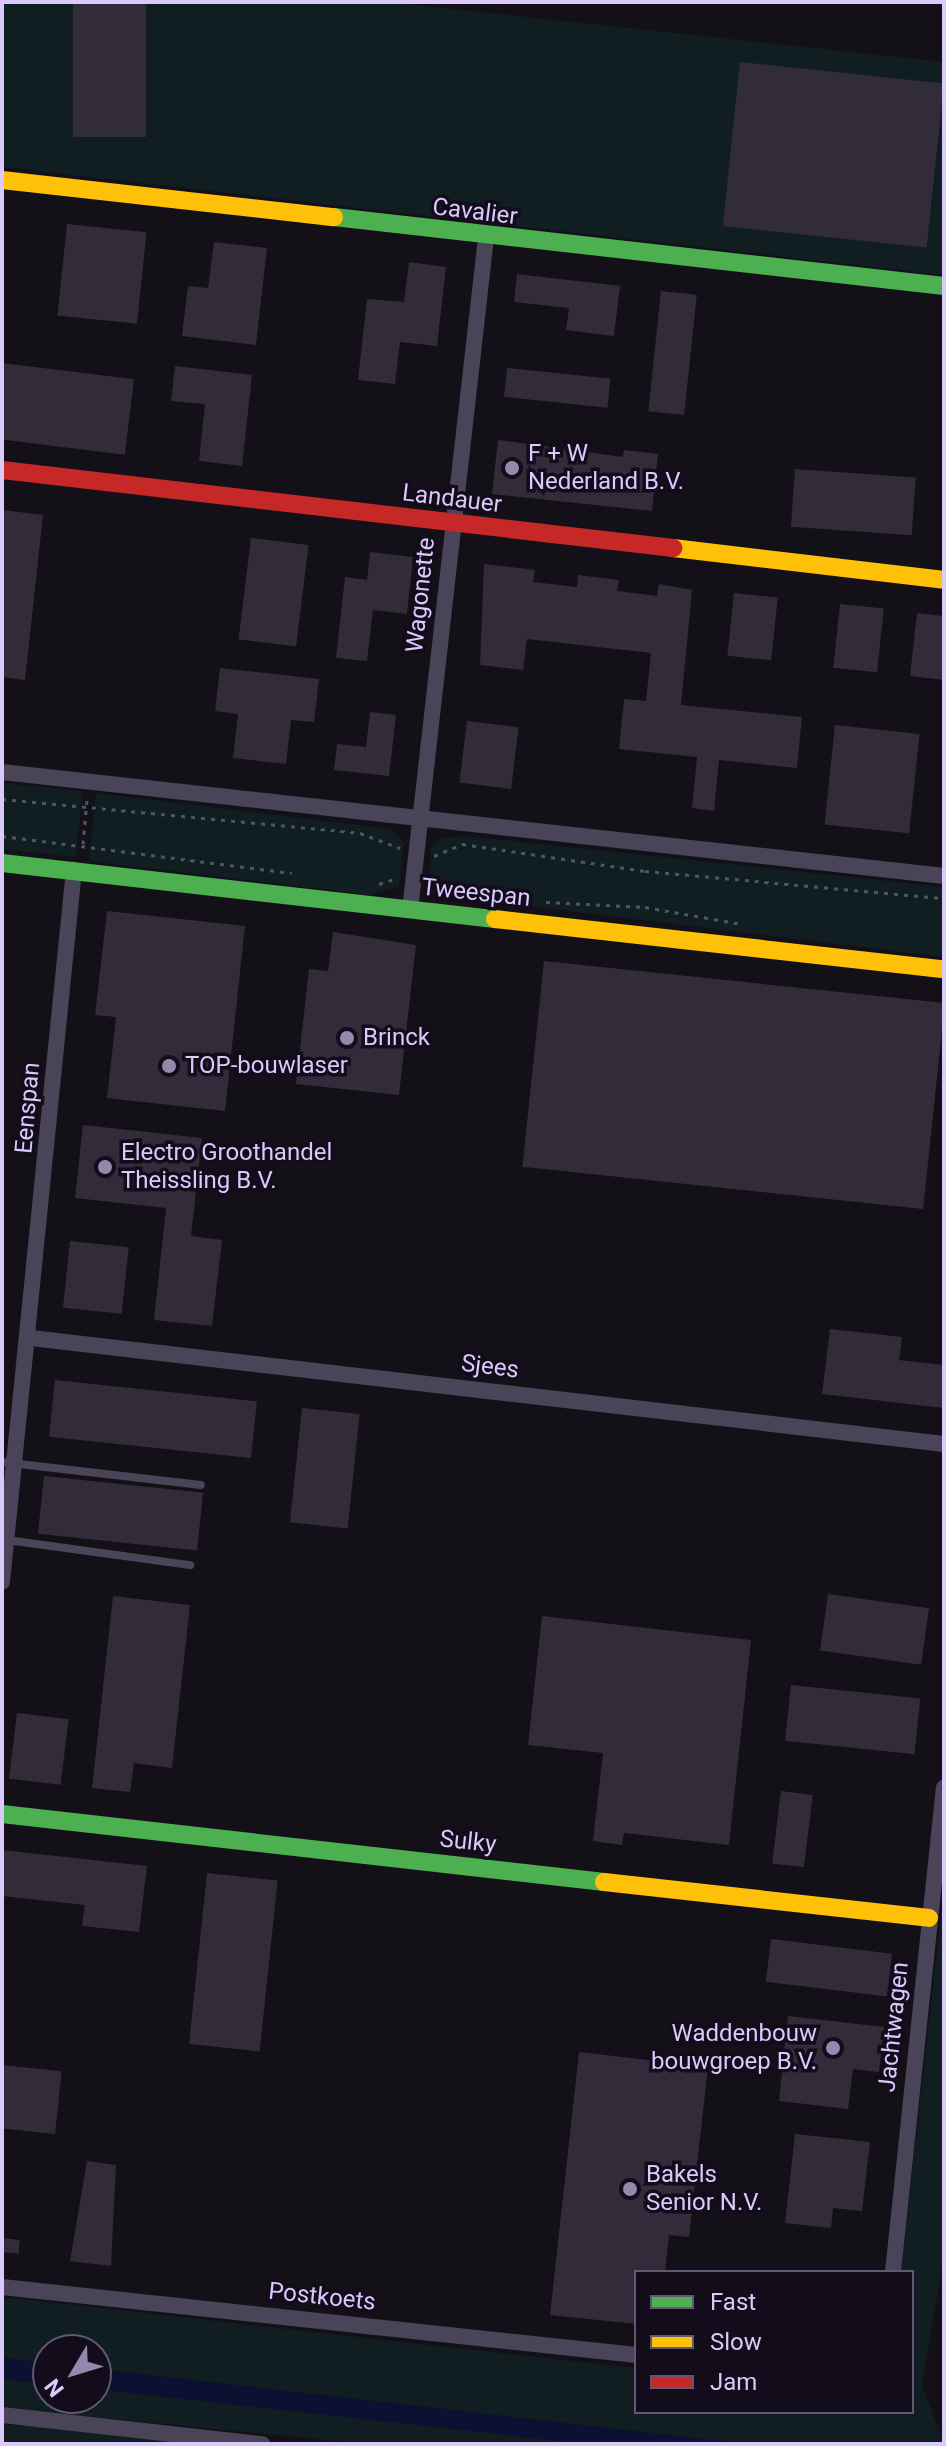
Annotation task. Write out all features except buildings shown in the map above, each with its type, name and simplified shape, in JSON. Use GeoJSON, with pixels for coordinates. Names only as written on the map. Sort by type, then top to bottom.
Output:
{"type":"FeatureCollection","features":[{"type":"Feature","properties":{"kind":"street","name":"Cavalier"},"geometry":{"type":"LineString","coordinates":[[2,180],[486,238],[944,286]]}},
{"type":"Feature","properties":{"kind":"street","name":"Wagonette"},"geometry":{"type":"LineString","coordinates":[[410,910],[423,821],[452,524],[486,238]]}},
{"type":"Feature","properties":{"kind":"street","name":"Landauer"},"geometry":{"type":"LineString","coordinates":[[2,470],[944,580]]}},
{"type":"Feature","properties":{"kind":"street"},"geometry":{"type":"LineString","coordinates":[[2,772],[423,821],[944,876]]}},
{"type":"Feature","properties":{"kind":"street","name":"Tweespan"},"geometry":{"type":"LineString","coordinates":[[2,863],[944,969]]}},
{"type":"Feature","properties":{"kind":"street","name":"Eenspan"},"geometry":{"type":"LineString","coordinates":[[2,1582],[9,1463],[31,1338],[74,870]]}},
{"type":"Feature","properties":{"kind":"street","name":"Sjees"},"geometry":{"type":"LineString","coordinates":[[31,1338],[944,1444]]}},
{"type":"Feature","properties":{"kind":"street","name":"Jachtwagen"},"geometry":{"type":"LineString","coordinates":[[893,2270],[944,1788]]}},
{"type":"Feature","properties":{"kind":"street","name":"Sulky"},"geometry":{"type":"LineString","coordinates":[[2,1814],[929,1918]]}},
{"type":"Feature","properties":{"kind":"street","name":"Postkoets"},"geometry":{"type":"LineString","coordinates":[[2,2287],[634,2355]]}},
{"type":"Feature","properties":{"kind":"street"},"geometry":{"type":"LineString","coordinates":[[2,2415],[262,2444]]}},
{"type":"Feature","properties":{"kind":"lane"},"geometry":{"type":"LineString","coordinates":[[9,1463],[201,1485]]}},
{"type":"Feature","properties":{"kind":"lane"},"geometry":{"type":"LineString","coordinates":[[6,1529],[190,1565]]}},
{"type":"Feature","properties":{"kind":"path"},"geometry":{"type":"LineString","coordinates":[[74,870],[83,846],[89,782]]}},
{"type":"Feature","properties":{"kind":"path"},"geometry":{"type":"LineString","coordinates":[[2,799],[379,836],[415,868],[471,894]]}},
{"type":"Feature","properties":{"kind":"path"},"geometry":{"type":"LineString","coordinates":[[2,836],[297,874]]}},
{"type":"Feature","properties":{"kind":"path"},"geometry":{"type":"LineString","coordinates":[[375,885],[462,844],[645,871],[944,898]]}},
{"type":"Feature","properties":{"kind":"path"},"geometry":{"type":"LineString","coordinates":[[543,902],[645,907],[757,926]]}},
{"type":"Feature","properties":{"kind":"shaded area"},"geometry":{"type":"Polygon","coordinates":[[[2,2],[388,2],[944,62],[944,275],[2,167],[2,2]]]}},
{"type":"Feature","properties":{"kind":"shaded area"},"geometry":{"type":"Polygon","coordinates":[[[2,783],[83,791],[76,857],[2,849],[2,783]]]}},
{"type":"Feature","properties":{"kind":"shaded area"},"geometry":{"type":"Polygon","coordinates":[[[96,793],[391,829],[404,842],[399,886],[370,895],[89,861],[96,793]]]}},
{"type":"Feature","properties":{"kind":"shaded area"},"geometry":{"type":"Polygon","coordinates":[[[465,836],[944,887],[944,957],[430,894],[431,848],[440,839],[465,836]]]}},
{"type":"Feature","properties":{"kind":"shaded area"},"geometry":{"type":"Polygon","coordinates":[[[944,1889],[944,2255],[922,2385],[944,2444],[745,2444],[112,2371],[112,2334],[32,2334],[32,2361],[2,2358],[2,2297],[634,2368],[634,2414],[914,2414],[914,2270],[901,2270],[944,1889]]]}},
{"type":"Feature","properties":{"kind":"shaded area"},"geometry":{"type":"Polygon","coordinates":[[[2,2358],[32,2361],[32,2382],[2,2379],[2,2358]]]}},
{"type":"Feature","properties":{"kind":"shaded area"},"geometry":{"type":"Polygon","coordinates":[[[112,2371],[745,2444],[587,2444],[112,2391],[112,2371]]]}},
{"type":"Feature","properties":{"kind":"shaded area"},"geometry":{"type":"Polygon","coordinates":[[[2,2379],[32,2382],[32,2411],[2,2408],[2,2379]]]}},
{"type":"Feature","properties":{"kind":"shaded area"},"geometry":{"type":"Polygon","coordinates":[[[112,2391],[587,2444],[368,2444],[63,2414],[112,2414],[112,2391]]]}},
{"type":"Feature","properties":{"kind":"shaded area"},"geometry":{"type":"Polygon","coordinates":[[[2,2424],[87,2431],[200,2444],[2,2444],[2,2424]]]}},
{"type":"Feature","properties":{"kind":"traffic: fast"},"geometry":{"type":"LineString","coordinates":[[334,217],[944,286]]}},
{"type":"Feature","properties":{"kind":"traffic: fast"},"geometry":{"type":"LineString","coordinates":[[2,863],[495,919]]}},
{"type":"Feature","properties":{"kind":"traffic: fast"},"geometry":{"type":"LineString","coordinates":[[2,1814],[604,1882]]}},
{"type":"Feature","properties":{"kind":"traffic: slow"},"geometry":{"type":"LineString","coordinates":[[2,180],[334,217]]}},
{"type":"Feature","properties":{"kind":"traffic: slow"},"geometry":{"type":"LineString","coordinates":[[673,548],[944,580]]}},
{"type":"Feature","properties":{"kind":"traffic: slow"},"geometry":{"type":"LineString","coordinates":[[495,919],[944,969]]}},
{"type":"Feature","properties":{"kind":"traffic: slow"},"geometry":{"type":"LineString","coordinates":[[604,1882],[929,1918]]}},
{"type":"Feature","properties":{"kind":"traffic: jam"},"geometry":{"type":"LineString","coordinates":[[2,470],[673,548]]}},
{"type":"Feature","properties":{"kind":"place","name":"F + W Nederland B.V."},"geometry":{"type":"Point","coordinates":[512,468]}},
{"type":"Feature","properties":{"kind":"place","name":"Brinck"},"geometry":{"type":"Point","coordinates":[347,1038]}},
{"type":"Feature","properties":{"kind":"place","name":"TOP-bouwlaser"},"geometry":{"type":"Point","coordinates":[169,1066]}},
{"type":"Feature","properties":{"kind":"place","name":"Electro Groothandel Theissling B.V."},"geometry":{"type":"Point","coordinates":[105,1167]}},
{"type":"Feature","properties":{"kind":"place","name":"Waddenbouw bouwgroep B.V."},"geometry":{"type":"Point","coordinates":[833,2048]}},
{"type":"Feature","properties":{"kind":"place","name":"Bakels Senior N.V."},"geometry":{"type":"Point","coordinates":[630,2189]}}]}
